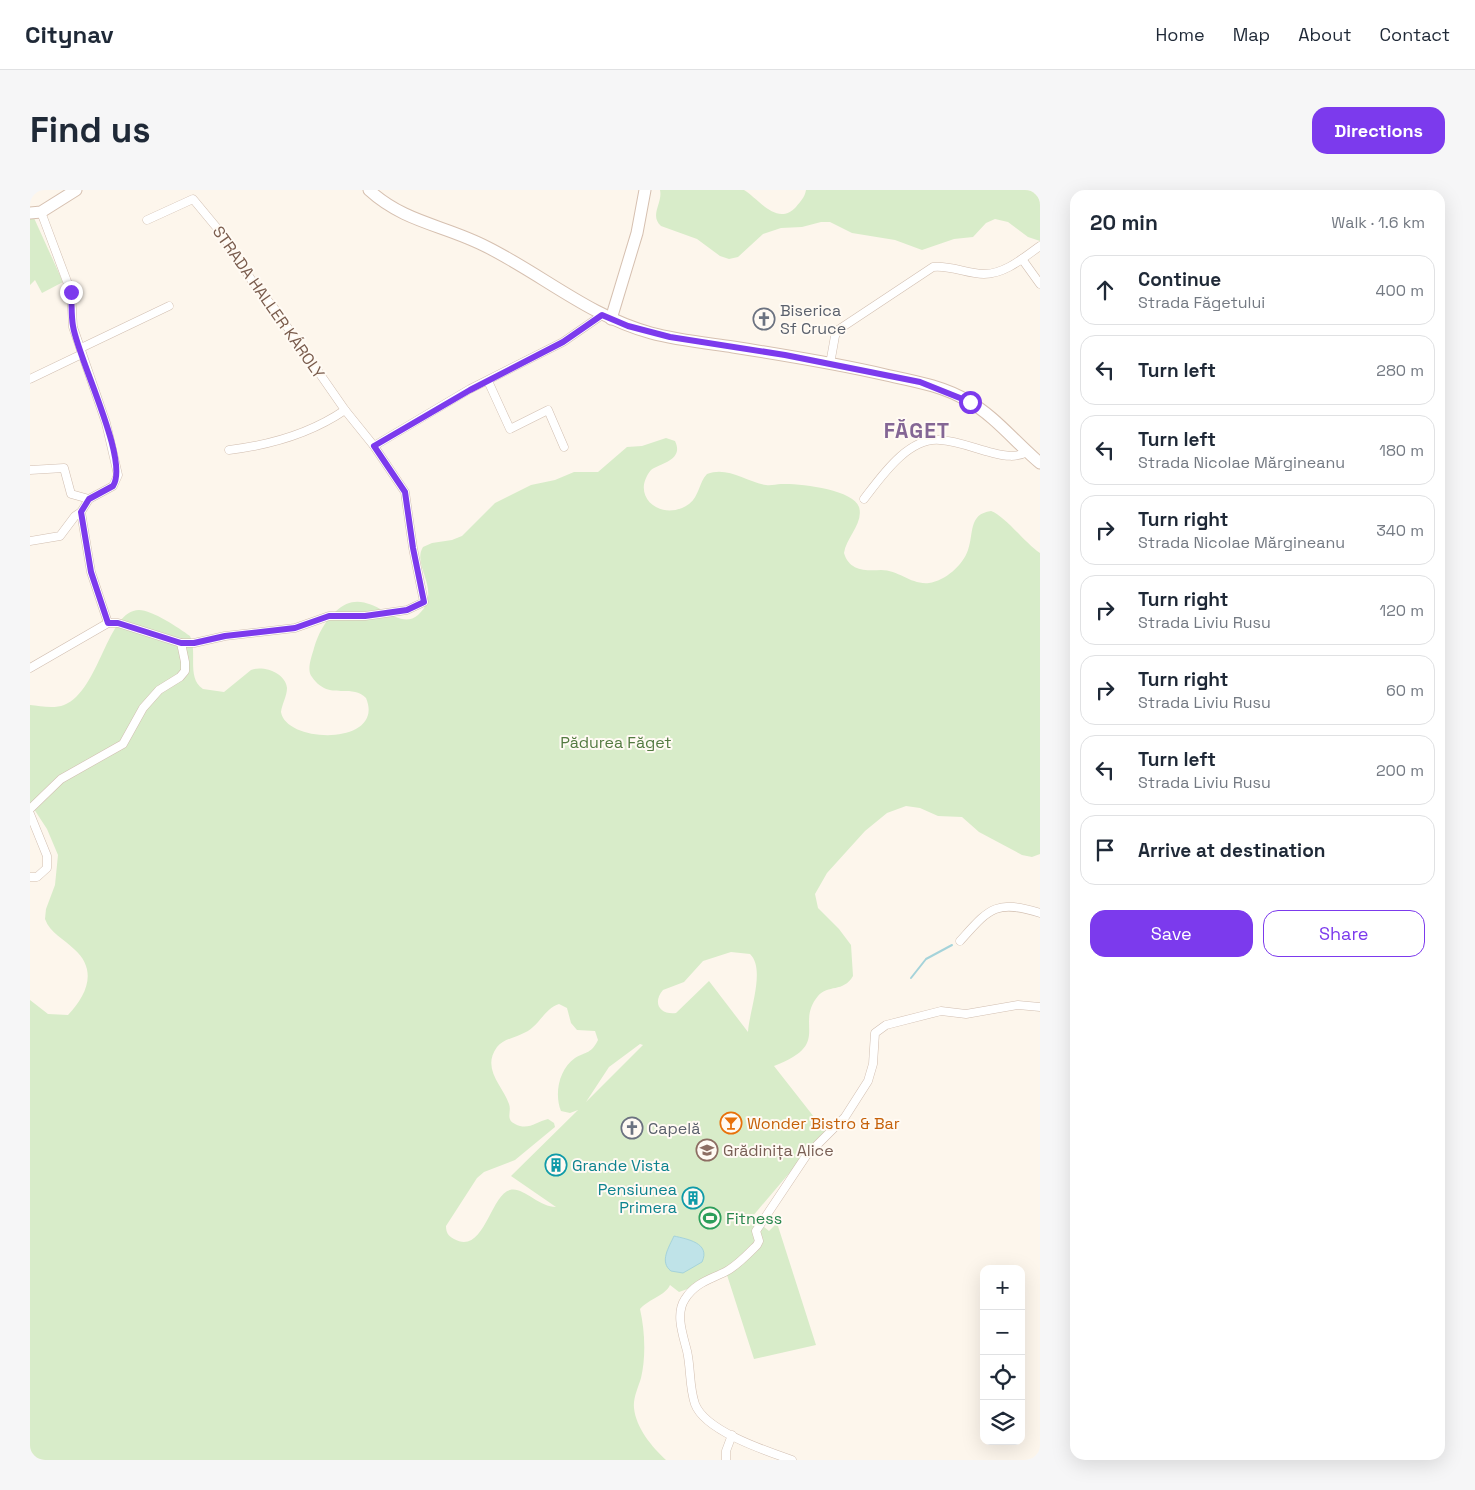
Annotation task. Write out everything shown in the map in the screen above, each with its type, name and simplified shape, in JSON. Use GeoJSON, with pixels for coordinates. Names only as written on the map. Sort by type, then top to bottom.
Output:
{"type":"FeatureCollection","features":[{"type":"Feature","properties":{"kind":"main road"},"geometry":{"type":"LineString","coordinates":[[36,212],[76,190]]}},
{"type":"Feature","properties":{"kind":"main road"},"geometry":{"type":"LineString","coordinates":[[369,190],[385,204],[400,213],[489,247],[606,317],[670,337],[830,364],[920,382],[953,394],[970,402],[985,413],[1040,463]]}},
{"type":"Feature","properties":{"kind":"main road"},"geometry":{"type":"LineString","coordinates":[[606,317],[639,227],[645,190]]}},
{"type":"Feature","properties":{"kind":"street","name":"STRADA HALLER KÁROLY"},"geometry":{"type":"LineString","coordinates":[[147,220],[193,199],[222,234],[252,281],[274,308],[405,492],[413,548],[424,602],[407,610],[365,616],[329,616],[295,628],[181,643]]}},
{"type":"Feature","properties":{"kind":"street"},"geometry":{"type":"LineString","coordinates":[[30,541],[60,536],[75,516],[81,512],[89,499],[113,486],[118,475],[106,423],[73,327],[71,292],[36,212]]}},
{"type":"Feature","properties":{"kind":"street"},"geometry":{"type":"LineString","coordinates":[[830,364],[834,336],[838,330],[933,267],[946,266],[984,274],[1004,270],[1040,246]]}},
{"type":"Feature","properties":{"kind":"street"},"geometry":{"type":"LineString","coordinates":[[1022,259],[1040,284]]}},
{"type":"Feature","properties":{"kind":"street"},"geometry":{"type":"LineString","coordinates":[[30,379],[170,306]]}},
{"type":"Feature","properties":{"kind":"street"},"geometry":{"type":"LineString","coordinates":[[374,446],[470,390],[563,342],[606,317]]}},
{"type":"Feature","properties":{"kind":"street"},"geometry":{"type":"LineString","coordinates":[[488,381],[510,429],[548,410],[564,447]]}},
{"type":"Feature","properties":{"kind":"street"},"geometry":{"type":"LineString","coordinates":[[229,450],[275,442],[322,426],[345,410]]}},
{"type":"Feature","properties":{"kind":"street"},"geometry":{"type":"LineString","coordinates":[[864,499],[889,466],[917,445],[930,440],[950,442],[1003,456],[1020,456],[1027,452]]}},
{"type":"Feature","properties":{"kind":"street"},"geometry":{"type":"LineString","coordinates":[[30,470],[64,468],[71,494],[89,499]]}},
{"type":"Feature","properties":{"kind":"street"},"geometry":{"type":"LineString","coordinates":[[81,512],[91,572],[108,623]]}},
{"type":"Feature","properties":{"kind":"street"},"geometry":{"type":"LineString","coordinates":[[30,668],[108,623],[118,623],[181,643],[185,662],[185,671],[180,677],[159,690],[143,708],[122,744],[61,779],[30,810]]}},
{"type":"Feature","properties":{"kind":"street"},"geometry":{"type":"LineString","coordinates":[[30,814],[47,856],[47,868],[37,877],[30,877]]}},
{"type":"Feature","properties":{"kind":"street"},"geometry":{"type":"LineString","coordinates":[[960,941],[992,909],[1011,907],[1040,913]]}},
{"type":"Feature","properties":{"kind":"street"},"geometry":{"type":"LineString","coordinates":[[792,1460],[764,1450],[705,1419],[694,1402],[690,1364],[680,1321],[682,1304],[695,1287],[729,1270],[757,1245],[759,1241],[756,1231],[806,1156],[845,1117],[868,1081],[873,1064],[875,1032],[886,1025],[940,1011],[966,1014],[1018,1004],[1040,1007]]}},
{"type":"Feature","properties":{"kind":"street"},"geometry":{"type":"LineString","coordinates":[[726,1460],[726,1451],[732,1434]]}},
{"type":"Feature","properties":{"kind":"green space"},"geometry":{"type":"Polygon","coordinates":[[[660,190],[744,190],[775,213],[782,214],[796,207],[806,190],[1040,190],[1040,241],[1028,237],[1008,222],[995,219],[986,223],[973,237],[954,239],[922,250],[895,240],[852,233],[830,222],[821,222],[802,227],[781,228],[763,234],[738,257],[729,259],[720,256],[697,239],[661,226],[656,218],[660,190]]]}},
{"type":"Feature","properties":{"kind":"green space"},"geometry":{"type":"Polygon","coordinates":[[[30,218],[34,218],[63,282],[42,293],[35,280],[30,285],[30,218]]]}},
{"type":"Feature","properties":{"kind":"green space","name":"Pădurea Făget"},"geometry":{"type":"Polygon","coordinates":[[[666,438],[675,441],[677,447],[677,453],[674,457],[651,470],[645,480],[646,498],[659,509],[679,509],[689,504],[695,497],[704,477],[715,472],[730,473],[766,485],[789,484],[824,488],[847,496],[855,501],[860,513],[857,525],[845,547],[844,553],[846,559],[859,569],[894,572],[916,582],[935,582],[947,576],[958,567],[966,556],[975,520],[984,513],[991,511],[1002,518],[1040,553],[1040,854],[1032,857],[1022,855],[979,832],[962,817],[938,816],[920,808],[906,806],[887,813],[865,831],[827,873],[815,894],[818,908],[839,929],[851,945],[853,976],[845,985],[826,990],[818,996],[809,1016],[808,1042],[792,1058],[774,1066],[825,1131],[752,1217],[769,1231],[777,1223],[816,1345],[754,1359],[727,1275],[679,1292],[670,1285],[665,1292],[640,1309],[644,1335],[644,1361],[634,1404],[635,1415],[641,1430],[666,1460],[30,1460],[30,1000],[48,1014],[68,1015],[85,991],[88,974],[86,965],[81,957],[54,932],[45,919],[46,909],[55,885],[58,855],[47,829],[30,803],[30,705],[56,707],[64,705],[76,697],[95,669],[119,623],[128,614],[139,610],[158,616],[190,636],[195,678],[203,689],[224,692],[251,670],[267,670],[278,674],[286,683],[287,691],[281,712],[287,723],[299,730],[315,734],[333,735],[349,732],[362,725],[368,714],[366,698],[354,691],[326,689],[312,677],[309,667],[318,638],[325,624],[335,612],[347,604],[359,602],[370,604],[400,618],[409,619],[418,615],[425,606],[428,597],[428,588],[420,554],[423,547],[462,536],[495,503],[531,485],[555,480],[574,472],[598,472],[627,447],[642,446],[666,438]],[[731,952],[703,961],[684,982],[663,990],[658,999],[659,1007],[666,1012],[676,1013],[709,981],[748,1032],[757,970],[755,961],[750,954],[731,952]],[[559,1004],[548,1010],[529,1030],[500,1044],[493,1055],[491,1063],[495,1077],[509,1104],[509,1118],[512,1122],[524,1127],[548,1119],[554,1123],[555,1127],[515,1160],[484,1172],[477,1178],[446,1226],[448,1234],[454,1239],[464,1242],[473,1239],[486,1223],[503,1194],[510,1190],[520,1191],[543,1204],[556,1207],[511,1176],[578,1110],[570,1113],[561,1111],[558,1097],[559,1082],[570,1063],[575,1058],[591,1050],[598,1040],[595,1031],[577,1030],[571,1023],[567,1008],[559,1004]],[[640,1044],[609,1067],[586,1102],[643,1045],[640,1044]]]}},
{"type":"Feature","properties":{"kind":"water"},"geometry":{"type":"Polygon","coordinates":[[[674,1236],[701,1246],[704,1256],[702,1262],[683,1273],[671,1271],[667,1267],[665,1259],[674,1236]]]}},
{"type":"Feature","properties":{"kind":"waterway"},"geometry":{"type":"LineString","coordinates":[[911,978],[926,959],[952,945]]}},
{"type":"Feature","properties":{"kind":"place","name":"Biserica Sf Cruce"},"geometry":{"type":"Point","coordinates":[764,319]}},
{"type":"Feature","properties":{"kind":"place","name":"Wonder Bistro & Bar"},"geometry":{"type":"Point","coordinates":[731,1123]}},
{"type":"Feature","properties":{"kind":"place","name":"Capelă"},"geometry":{"type":"Point","coordinates":[632,1128]}},
{"type":"Feature","properties":{"kind":"place","name":"Grădinița Alice"},"geometry":{"type":"Point","coordinates":[707,1150]}},
{"type":"Feature","properties":{"kind":"place","name":"Grande Vista"},"geometry":{"type":"Point","coordinates":[556,1165]}},
{"type":"Feature","properties":{"kind":"place","name":"Pensiunea Primera"},"geometry":{"type":"Point","coordinates":[693,1198]}},
{"type":"Feature","properties":{"kind":"place","name":"Fitness"},"geometry":{"type":"Point","coordinates":[710,1218]}},
{"type":"Feature","properties":{"kind":"district","name":"FĂGET"},"geometry":{"type":"Point","coordinates":[917,431]}},
{"type":"Feature","properties":{"kind":"route"},"geometry":{"type":"LineString","coordinates":[[71,292],[73,327],[106,423],[118,475],[118,480],[113,486],[89,499],[82,507],[85,548],[91,572],[108,623],[118,623],[181,643],[194,643],[225,636],[295,628],[329,616],[365,616],[407,610],[424,602],[413,548],[408,501],[405,492],[374,446],[470,390],[520,366],[563,342],[602,315],[628,326],[670,337],[785,355],[920,382],[940,388],[970,402]]}}]}
